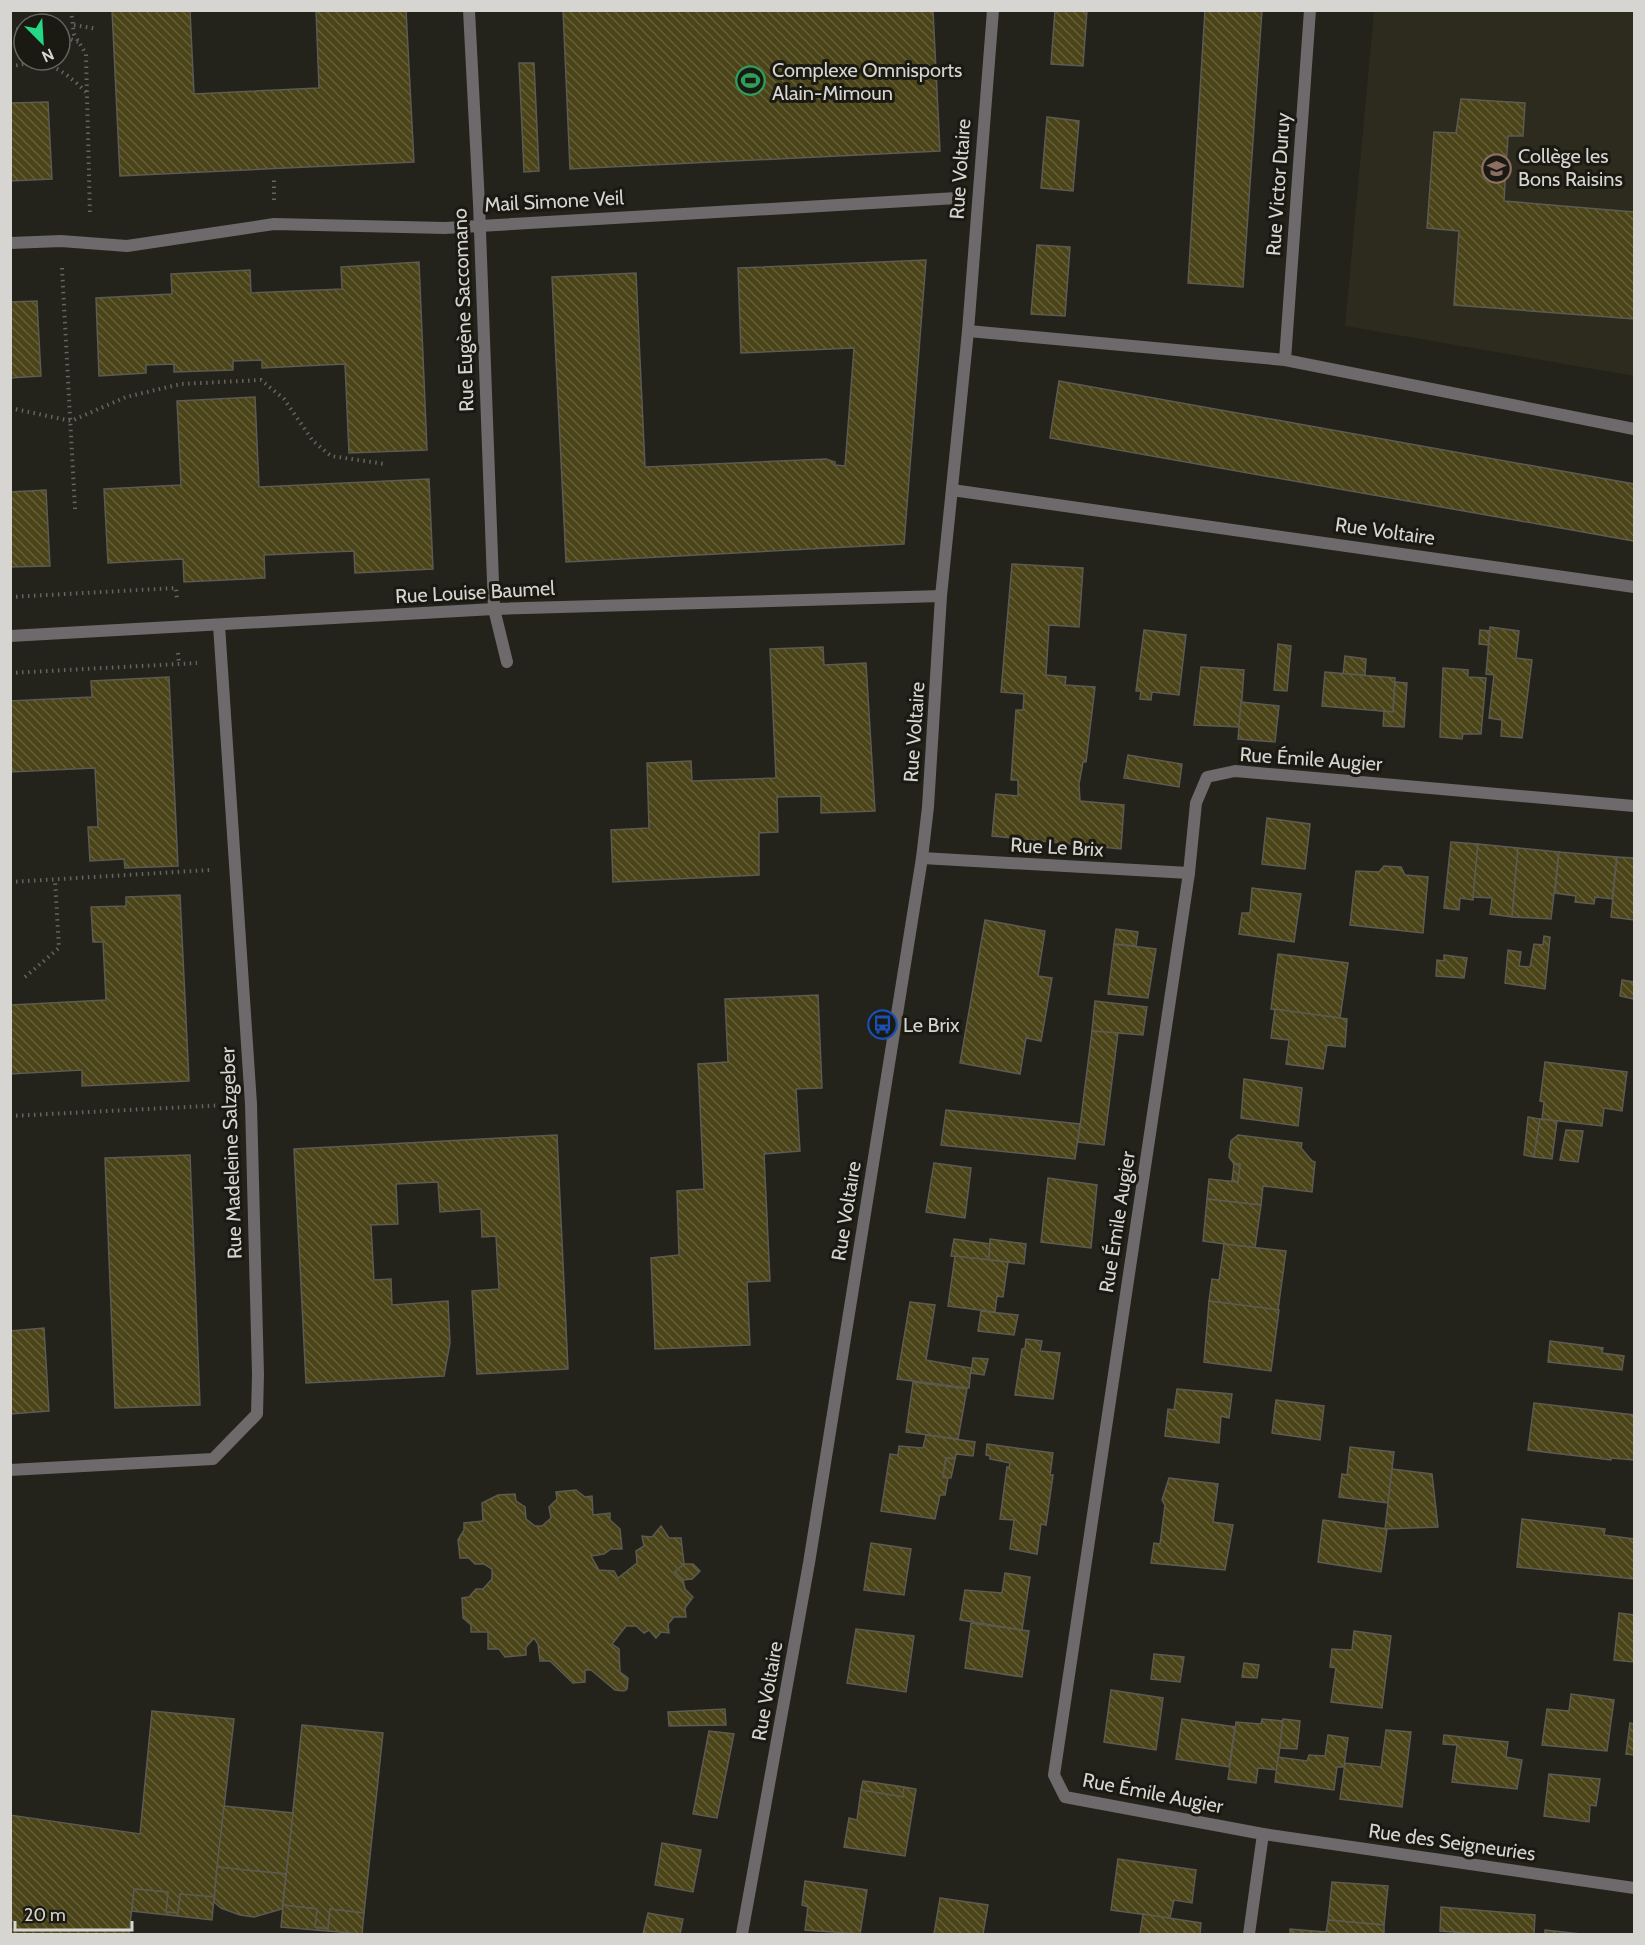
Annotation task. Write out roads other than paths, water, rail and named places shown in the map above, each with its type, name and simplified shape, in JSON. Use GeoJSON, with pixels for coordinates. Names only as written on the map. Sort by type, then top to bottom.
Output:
{"type":"FeatureCollection","features":[{"type":"Feature","properties":{"kind":"street","name":"Rue Eugène Saccomano"},"geometry":{"type":"LineString","coordinates":[[469,10],[480,225],[494,609],[507,662]]}},
{"type":"Feature","properties":{"kind":"street","name":"Rue Voltaire"},"geometry":{"type":"LineString","coordinates":[[742,1935],[810,1563],[922,858],[928,807],[941,596],[968,331],[993,10]]}},
{"type":"Feature","properties":{"kind":"street","name":"Rue Victor Duruy"},"geometry":{"type":"LineString","coordinates":[[1285,360],[1310,10]]}},
{"type":"Feature","properties":{"kind":"street","name":"Mail Simone Veil"},"geometry":{"type":"LineString","coordinates":[[10,243],[61,241],[127,246],[274,224],[445,228],[957,198]]}},
{"type":"Feature","properties":{"kind":"street"},"geometry":{"type":"LineString","coordinates":[[968,331],[1285,360],[1635,429]]}},
{"type":"Feature","properties":{"kind":"street","name":"Rue Voltaire"},"geometry":{"type":"LineString","coordinates":[[952,490],[1635,587]]}},
{"type":"Feature","properties":{"kind":"street","name":"Rue Louise Baumel"},"geometry":{"type":"LineString","coordinates":[[10,636],[494,609],[941,596]]}},
{"type":"Feature","properties":{"kind":"street","name":"Rue Madeleine Salzgeber"},"geometry":{"type":"LineString","coordinates":[[10,1470],[213,1459],[256,1414],[258,1374],[251,1104],[219,625]]}},
{"type":"Feature","properties":{"kind":"street","name":"Rue Émile Augier"},"geometry":{"type":"LineString","coordinates":[[1263,1834],[1065,1797],[1054,1775],[1189,873],[1196,803],[1207,777],[1235,771],[1635,806]]}},
{"type":"Feature","properties":{"kind":"street","name":"Rue Le Brix"},"geometry":{"type":"LineString","coordinates":[[922,858],[1189,873]]}},
{"type":"Feature","properties":{"kind":"street"},"geometry":{"type":"LineString","coordinates":[[1249,1935],[1263,1834]]}},
{"type":"Feature","properties":{"kind":"street","name":"Rue des Seigneuries"},"geometry":{"type":"LineString","coordinates":[[1263,1834],[1635,1888]]}},
{"type":"Feature","properties":{"kind":"place","name":"Complexe Omnisports Alain-Mimoun"},"geometry":{"type":"Point","coordinates":[751,81]}},
{"type":"Feature","properties":{"kind":"place","name":"Collège les Bons Raisins"},"geometry":{"type":"Point","coordinates":[1497,168]}},
{"type":"Feature","properties":{"kind":"place","name":"Le Brix"},"geometry":{"type":"Point","coordinates":[882,1025]}}]}
